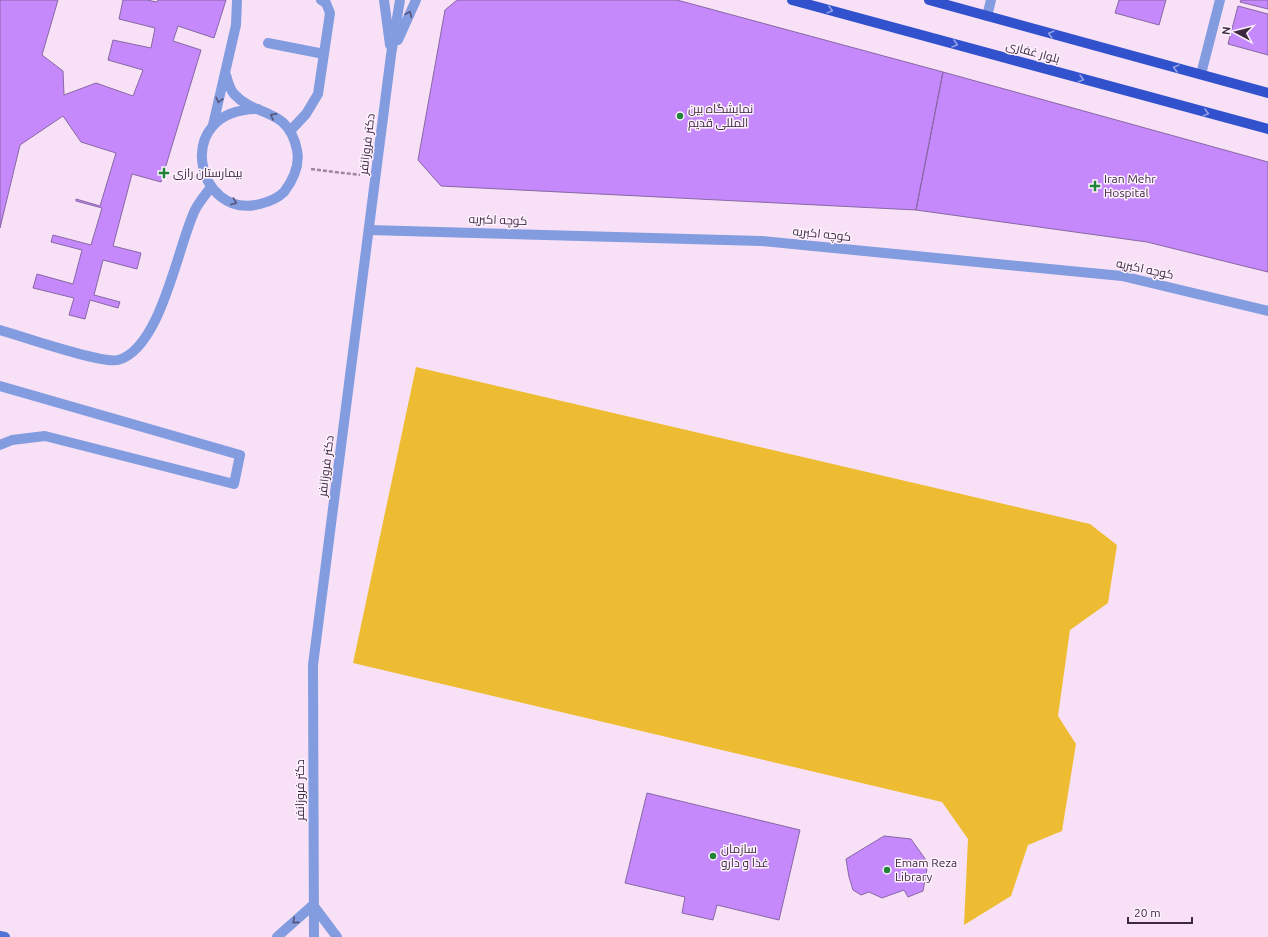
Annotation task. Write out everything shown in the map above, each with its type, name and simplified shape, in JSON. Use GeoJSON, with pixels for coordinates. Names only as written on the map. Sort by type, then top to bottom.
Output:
{"type":"FeatureCollection","features":[{"type":"Feature","properties":{"kind":"main road","name":"بلوار غفاری"},"geometry":{"type":"LineString","coordinates":[[792,0],[1268,129]]}},
{"type":"Feature","properties":{"kind":"main road","name":"بلوار غفاری"},"geometry":{"type":"LineString","coordinates":[[929,0],[1268,93]]}},
{"type":"Feature","properties":{"kind":"main road"},"geometry":{"type":"LineString","coordinates":[[0,936],[5,937]]}},
{"type":"Feature","properties":{"kind":"street"},"geometry":{"type":"LineString","coordinates":[[213,125],[226,74],[236,25],[237,0]]}},
{"type":"Feature","properties":{"kind":"street"},"geometry":{"type":"LineString","coordinates":[[290,131],[306,114],[318,94],[330,13],[326,4],[321,0]]}},
{"type":"Feature","properties":{"kind":"street"},"geometry":{"type":"LineString","coordinates":[[384,0],[391,54]]}},
{"type":"Feature","properties":{"kind":"street","name":"دکتر فروزانفر"},"geometry":{"type":"LineString","coordinates":[[314,937],[313,665],[391,54],[400,0]]}},
{"type":"Feature","properties":{"kind":"street"},"geometry":{"type":"LineString","coordinates":[[391,54],[416,0]]}},
{"type":"Feature","properties":{"kind":"street"},"geometry":{"type":"LineString","coordinates":[[987,16],[991,0]]}},
{"type":"Feature","properties":{"kind":"street"},"geometry":{"type":"LineString","coordinates":[[1201,74],[1220,0]]}},
{"type":"Feature","properties":{"kind":"street"},"geometry":{"type":"LineString","coordinates":[[268,43],[324,54]]}},
{"type":"Feature","properties":{"kind":"street"},"geometry":{"type":"LineString","coordinates":[[226,74],[231,89],[235,94],[258,109],[272,114],[285,124],[294,136],[298,151],[297,167],[292,181],[282,194],[269,202],[254,206],[239,205],[223,198],[211,187],[203,172],[201,156],[204,139],[213,125],[226,114],[242,109],[258,109]]}},
{"type":"Feature","properties":{"kind":"street"},"geometry":{"type":"LineString","coordinates":[[0,330],[98,359],[117,360],[131,354],[148,332],[165,302],[196,209],[211,187]]}},
{"type":"Feature","properties":{"kind":"street","name":"کوچه اکبریه"},"geometry":{"type":"LineString","coordinates":[[369,230],[761,241],[1122,276],[1268,311]]}},
{"type":"Feature","properties":{"kind":"street"},"geometry":{"type":"LineString","coordinates":[[0,386],[240,455],[234,484],[44,436],[12,440],[0,445]]}},
{"type":"Feature","properties":{"kind":"street"},"geometry":{"type":"LineString","coordinates":[[277,937],[313,905],[337,937]]}},
{"type":"Feature","properties":{"kind":"path"},"geometry":{"type":"LineString","coordinates":[[297,167],[376,177]]}},
{"type":"Feature","properties":{"kind":"shaded area"},"geometry":{"type":"Polygon","coordinates":[[[416,367],[1090,524],[1117,545],[1108,603],[1070,630],[1058,716],[1076,744],[1062,831],[1028,845],[1011,896],[964,925],[968,839],[942,802],[353,663],[416,367]]]}},
{"type":"Feature","properties":{"kind":"building"},"geometry":{"type":"Polygon","coordinates":[[[0,0],[58,0],[42,55],[63,71],[64,95],[96,83],[133,96],[143,70],[108,60],[113,40],[151,48],[155,28],[119,19],[123,0],[147,0],[157,2],[158,0],[226,0],[214,38],[178,26],[173,41],[201,50],[161,182],[132,174],[113,246],[141,253],[137,269],[103,260],[94,295],[120,302],[118,308],[90,300],[85,319],[69,315],[74,298],[33,288],[37,274],[73,284],[82,250],[51,242],[53,235],[91,245],[102,208],[76,201],[76,199],[100,206],[116,153],[81,142],[63,116],[20,145],[0,228],[0,0]]]}},
{"type":"Feature","properties":{"kind":"building","name":"نمایشگاه بین المللی قدیم"},"geometry":{"type":"Polygon","coordinates":[[[457,0],[677,0],[943,72],[916,210],[441,186],[418,160],[445,10],[457,0]]]}},
{"type":"Feature","properties":{"kind":"building"},"geometry":{"type":"Polygon","coordinates":[[[1119,0],[1166,0],[1159,25],[1115,13],[1119,0]]]}},
{"type":"Feature","properties":{"kind":"building"},"geometry":{"type":"Polygon","coordinates":[[[1241,0],[1268,0],[1268,9],[1240,2],[1241,0]]]}},
{"type":"Feature","properties":{"kind":"building"},"geometry":{"type":"Polygon","coordinates":[[[1238,6],[1268,14],[1268,55],[1228,44],[1238,6]]]}},
{"type":"Feature","properties":{"kind":"building","name":"Iran Mehr Hospital"},"geometry":{"type":"Polygon","coordinates":[[[943,72],[1268,162],[1268,272],[1147,242],[916,210],[943,72]]]}},
{"type":"Feature","properties":{"kind":"building","name":"سازمان غذا و دارو"},"geometry":{"type":"Polygon","coordinates":[[[647,793],[800,830],[779,920],[717,905],[713,920],[682,913],[685,897],[625,883],[647,793]]]}},
{"type":"Feature","properties":{"kind":"building","name":"Emam Reza Library"},"geometry":{"type":"Polygon","coordinates":[[[884,836],[911,839],[928,863],[923,891],[908,897],[904,890],[882,898],[869,892],[861,895],[853,890],[846,859],[884,836]]]}},
{"type":"Feature","properties":{"kind":"place","name":"نمایشگاه بین المللی قدیم"},"geometry":{"type":"Point","coordinates":[680,116]}},
{"type":"Feature","properties":{"kind":"place","name":"بیمارستان رازی"},"geometry":{"type":"Point","coordinates":[164,173]}},
{"type":"Feature","properties":{"kind":"place","name":"Iran Mehr Hospital"},"geometry":{"type":"Point","coordinates":[1095,186]}},
{"type":"Feature","properties":{"kind":"place","name":"سازمان غذا و دارو"},"geometry":{"type":"Point","coordinates":[713,856]}},
{"type":"Feature","properties":{"kind":"place","name":"Emam Reza Library"},"geometry":{"type":"Point","coordinates":[887,870]}}]}
